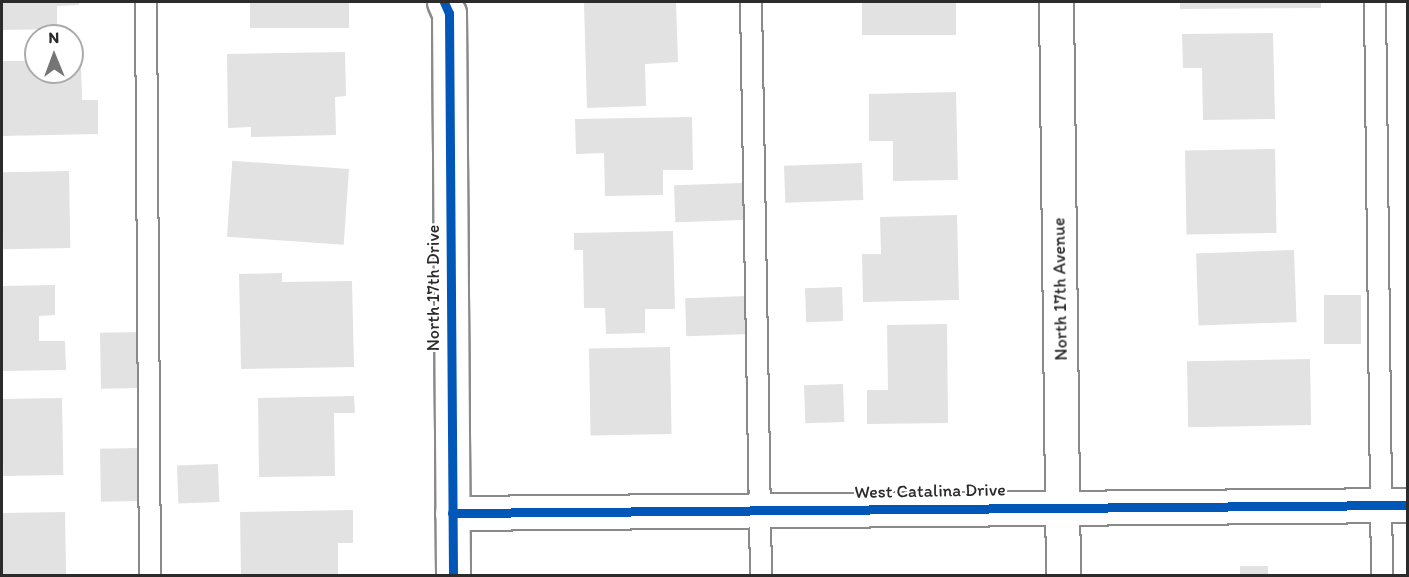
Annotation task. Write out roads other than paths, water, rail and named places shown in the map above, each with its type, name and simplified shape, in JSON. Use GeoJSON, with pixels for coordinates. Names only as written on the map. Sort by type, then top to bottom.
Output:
{"type":"FeatureCollection","features":[{"type":"Feature","properties":{"kind":"street","name":"North 17th Drive"},"geometry":{"type":"LineString","coordinates":[[444,2],[449,13],[453,576]]}},
{"type":"Feature","properties":{"kind":"street","name":"North 17th Avenue"},"geometry":{"type":"LineString","coordinates":[[1056,2],[1063,576]]}},
{"type":"Feature","properties":{"kind":"street","name":"West Catalina Drive"},"geometry":{"type":"LineString","coordinates":[[452,513],[1063,506],[1394,505]]}},
{"type":"Feature","properties":{"kind":"lane"},"geometry":{"type":"LineString","coordinates":[[146,2],[150,576]]}},
{"type":"Feature","properties":{"kind":"lane"},"geometry":{"type":"LineString","coordinates":[[752,2],[761,576]]}},
{"type":"Feature","properties":{"kind":"lane"},"geometry":{"type":"LineString","coordinates":[[1375,2],[1394,505],[1382,576]]}}]}
